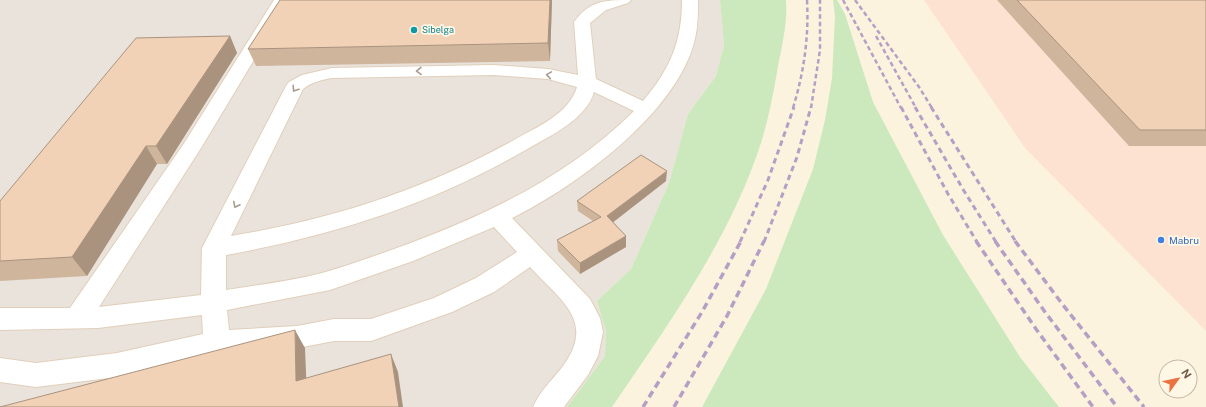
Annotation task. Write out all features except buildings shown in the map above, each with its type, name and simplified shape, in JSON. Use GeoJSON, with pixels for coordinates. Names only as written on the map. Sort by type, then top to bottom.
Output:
{"type":"FeatureCollection","features":[{"type":"Feature","properties":{"kind":"street"},"geometry":{"type":"LineString","coordinates":[[78,318],[191,148],[282,0]]}},
{"type":"Feature","properties":{"kind":"street"},"geometry":{"type":"LineString","coordinates":[[214,248],[272,239],[337,223],[384,209],[438,188],[495,160],[556,123],[572,111],[584,96],[587,82],[580,0]]}},
{"type":"Feature","properties":{"kind":"street"},"geometry":{"type":"LineString","coordinates":[[582,22],[592,11],[607,4],[623,0]]}},
{"type":"Feature","properties":{"kind":"street"},"geometry":{"type":"LineString","coordinates":[[0,319],[37,321],[154,313],[214,304],[328,280],[417,250],[497,216],[544,191],[586,163],[634,121],[664,88],[681,56],[688,36],[692,14],[690,0]]}},
{"type":"Feature","properties":{"kind":"street"},"geometry":{"type":"LineString","coordinates":[[217,342],[214,304],[214,248],[295,86],[304,79],[316,75],[332,73],[494,70],[548,74],[587,82],[645,109]]}},
{"type":"Feature","properties":{"kind":"street"},"geometry":{"type":"LineString","coordinates":[[497,216],[581,306],[588,320],[590,336],[585,358],[547,407]]}},
{"type":"Feature","properties":{"kind":"street"},"geometry":{"type":"LineString","coordinates":[[0,370],[36,375],[117,365],[217,342],[297,337],[334,330],[371,330],[443,305],[485,285],[532,253]]}},
{"type":"Feature","properties":{"kind":"shaded area"},"geometry":{"type":"Polygon","coordinates":[[[0,0],[720,0],[724,45],[716,76],[688,114],[669,183],[631,269],[597,301],[606,332],[605,356],[567,407],[0,407],[0,0]]]}},
{"type":"Feature","properties":{"kind":"shaded area","name":"Mabru"},"geometry":{"type":"Polygon","coordinates":[[[924,0],[1206,0],[1206,331],[1025,148],[924,0]]]}},
{"type":"Feature","properties":{"kind":"green space"},"geometry":{"type":"Polygon","coordinates":[[[720,0],[786,0],[784,36],[770,108],[761,143],[748,179],[733,213],[696,280],[655,345],[612,407],[567,407],[605,356],[606,332],[597,301],[631,269],[669,183],[688,114],[716,76],[724,45],[720,0]]]}},
{"type":"Feature","properties":{"kind":"green space"},"geometry":{"type":"Polygon","coordinates":[[[833,0],[837,0],[845,14],[873,102],[943,235],[1020,357],[1059,407],[702,407],[766,289],[813,169],[825,120],[832,78],[835,16],[833,0]]]}},
{"type":"Feature","properties":{"kind":"railway"},"geometry":{"type":"LineString","coordinates":[[793,108],[805,54],[807,0]]}},
{"type":"Feature","properties":{"kind":"railway"},"geometry":{"type":"LineString","coordinates":[[811,108],[820,50],[820,0]]}},
{"type":"Feature","properties":{"kind":"railway"},"geometry":{"type":"LineString","coordinates":[[843,0],[901,108]]}},
{"type":"Feature","properties":{"kind":"railway"},"geometry":{"type":"LineString","coordinates":[[855,0],[919,87],[932,108]]}},
{"type":"Feature","properties":{"kind":"railway"},"geometry":{"type":"LineString","coordinates":[[876,36],[916,108]]}},
{"type":"Feature","properties":{"kind":"railway"},"geometry":{"type":"LineString","coordinates":[[740,242],[768,180],[794,107]]}},
{"type":"Feature","properties":{"kind":"railway"},"geometry":{"type":"LineString","coordinates":[[764,242],[797,157],[811,107]]}},
{"type":"Feature","properties":{"kind":"railway"},"geometry":{"type":"LineString","coordinates":[[901,107],[948,194],[977,242]]}},
{"type":"Feature","properties":{"kind":"railway"},"geometry":{"type":"LineString","coordinates":[[915,107],[964,191],[996,242]]}},
{"type":"Feature","properties":{"kind":"railway"},"geometry":{"type":"LineString","coordinates":[[931,107],[1016,242]]}},
{"type":"Feature","properties":{"kind":"railway"},"geometry":{"type":"LineString","coordinates":[[643,407],[702,312],[741,241]]}},
{"type":"Feature","properties":{"kind":"railway"},"geometry":{"type":"LineString","coordinates":[[674,407],[727,316],[764,241]]}},
{"type":"Feature","properties":{"kind":"railway"},"geometry":{"type":"LineString","coordinates":[[976,241],[1036,329],[1093,407]]}},
{"type":"Feature","properties":{"kind":"railway"},"geometry":{"type":"LineString","coordinates":[[995,241],[1045,312],[1117,407]]}},
{"type":"Feature","properties":{"kind":"railway"},"geometry":{"type":"LineString","coordinates":[[1015,241],[1063,305],[1144,407]]}},
{"type":"Feature","properties":{"kind":"place","name":"Sibelga"},"geometry":{"type":"Point","coordinates":[414,30]}},
{"type":"Feature","properties":{"kind":"place","name":"Mabru"},"geometry":{"type":"Point","coordinates":[1161,240]}}]}
